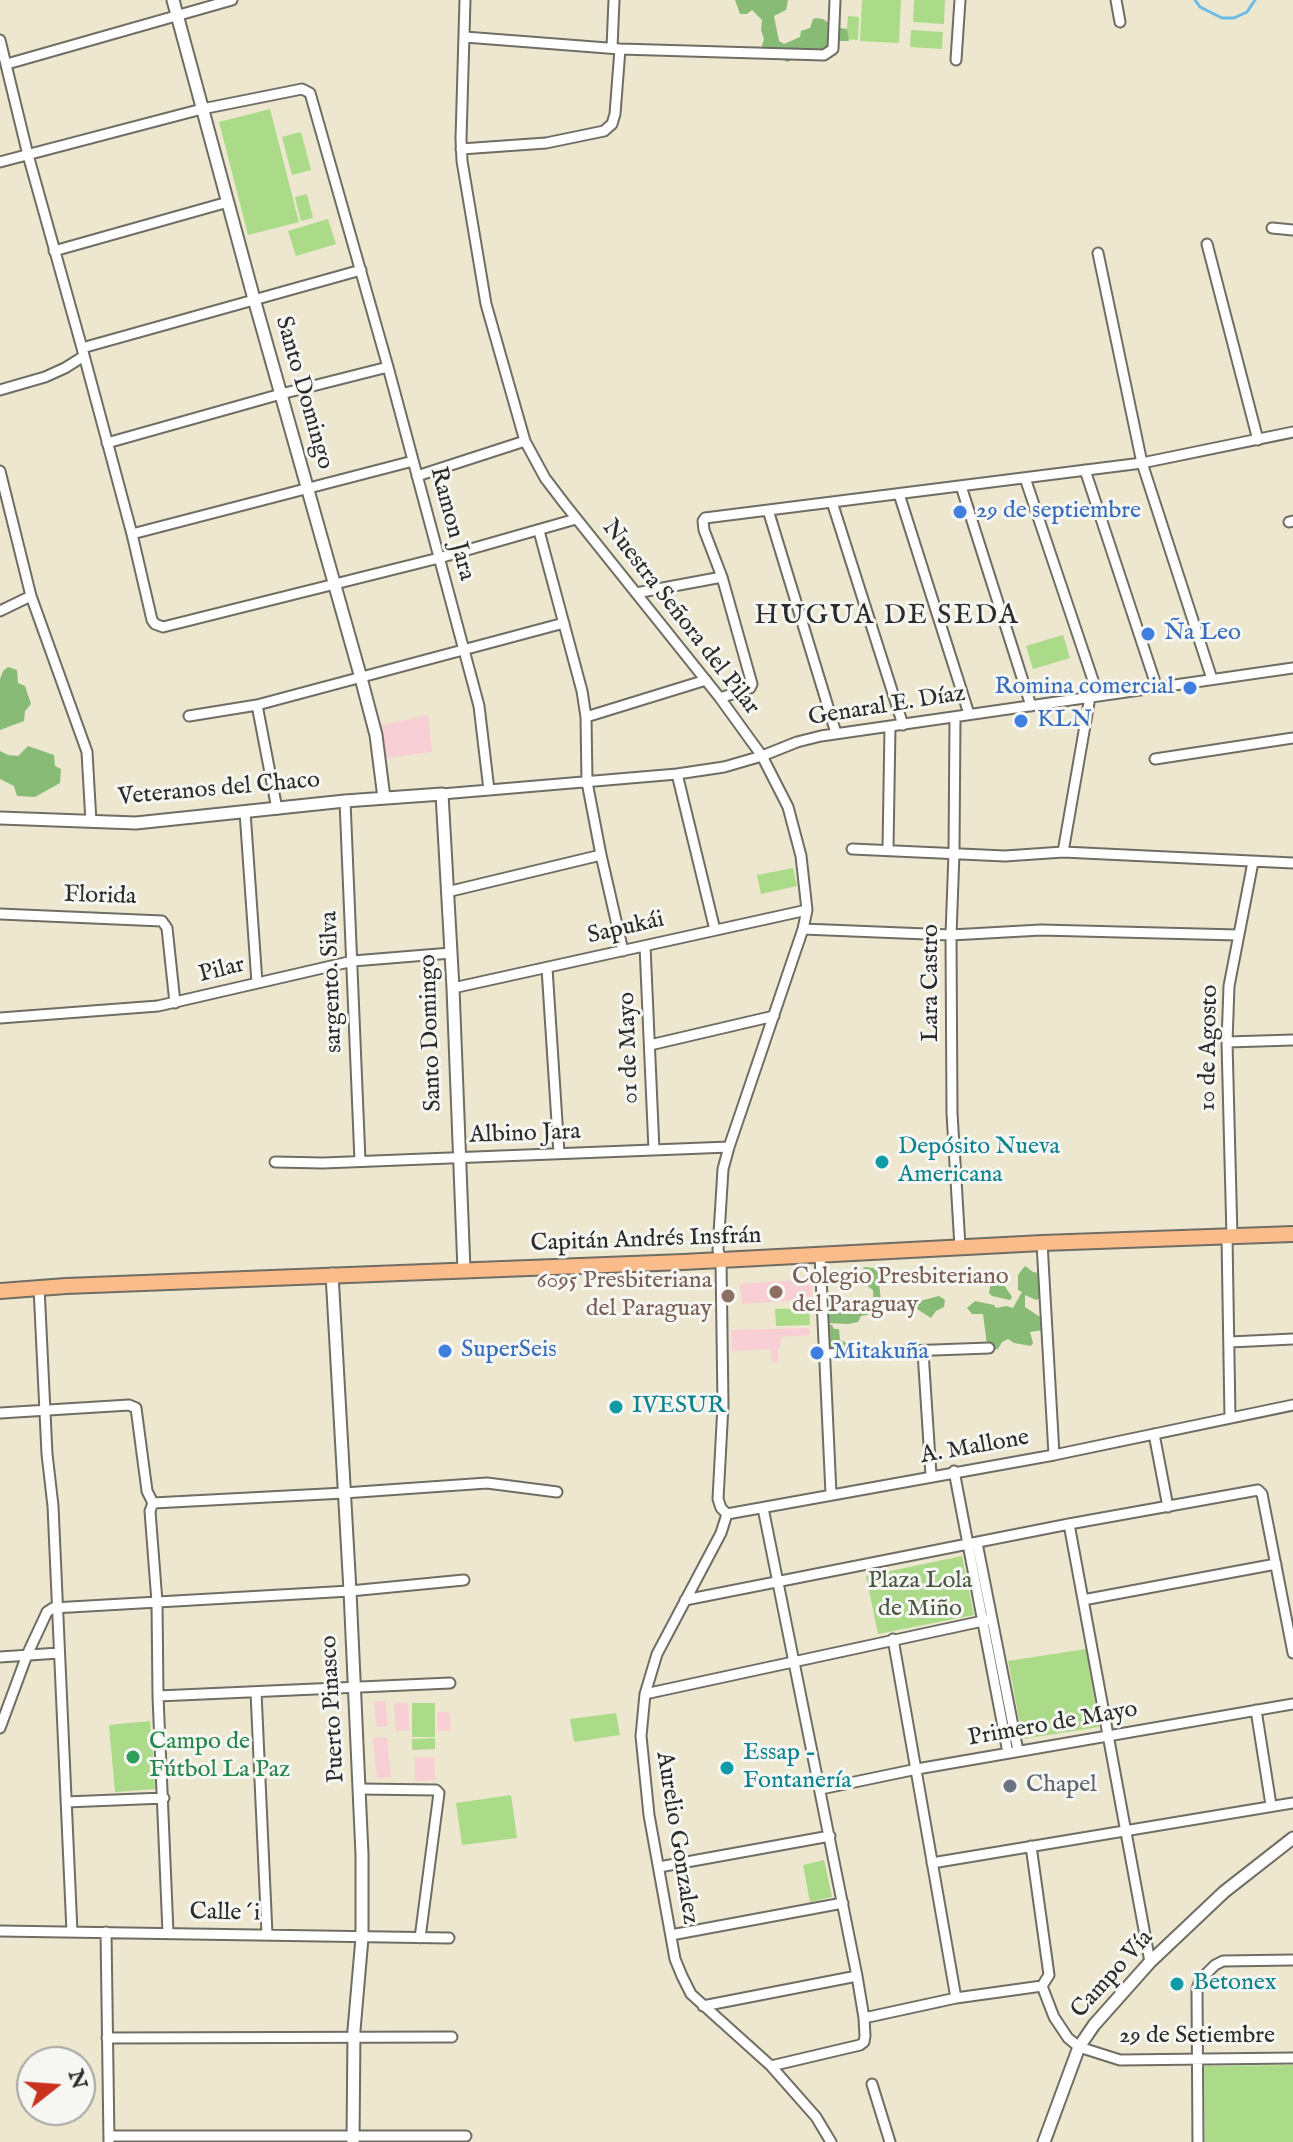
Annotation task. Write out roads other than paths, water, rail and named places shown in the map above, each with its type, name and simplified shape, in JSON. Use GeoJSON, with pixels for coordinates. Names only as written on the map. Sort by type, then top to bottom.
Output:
{"type":"FeatureCollection","features":[{"type":"Feature","properties":{"kind":"main road","name":"Capitán Andrés Insfrán"},"geometry":{"type":"LineString","coordinates":[[0,1291],[1293,1234]]}},
{"type":"Feature","properties":{"kind":"street","name":"Santo Domingo"},"geometry":{"type":"LineString","coordinates":[[173,0],[306,489],[361,678],[376,735],[384,798]]}},
{"type":"Feature","properties":{"kind":"street"},"geometry":{"type":"LineString","coordinates":[[7,64],[232,0]]}},
{"type":"Feature","properties":{"kind":"street","name":"Nuestra Señora del Pilar"},"geometry":{"type":"LineString","coordinates":[[465,0],[461,149],[486,304],[525,441],[545,478],[706,680],[762,756],[780,789],[796,832],[807,910],[723,1169],[718,1250],[721,1260]]}},
{"type":"Feature","properties":{"kind":"street"},"geometry":{"type":"LineString","coordinates":[[461,149],[546,143],[604,131],[612,124],[615,114],[614,0]]}},
{"type":"Feature","properties":{"kind":"street"},"geometry":{"type":"LineString","coordinates":[[465,37],[616,49],[824,55],[833,49],[835,0]]}},
{"type":"Feature","properties":{"kind":"street"},"geometry":{"type":"LineString","coordinates":[[956,60],[960,0]]}},
{"type":"Feature","properties":{"kind":"street"},"geometry":{"type":"LineString","coordinates":[[1116,0],[1120,22]]}},
{"type":"Feature","properties":{"kind":"street"},"geometry":{"type":"LineString","coordinates":[[0,40],[28,155],[132,534],[152,620],[161,627],[439,558],[576,519]]}},
{"type":"Feature","properties":{"kind":"street","name":"Ramon Jara"},"geometry":{"type":"LineString","coordinates":[[202,109],[302,89],[309,92],[388,367],[479,706],[489,790]]}},
{"type":"Feature","properties":{"kind":"street"},"geometry":{"type":"LineString","coordinates":[[0,162],[202,109]]}},
{"type":"Feature","properties":{"kind":"street"},"geometry":{"type":"LineString","coordinates":[[54,251],[228,202]]}},
{"type":"Feature","properties":{"kind":"street"},"geometry":{"type":"LineString","coordinates":[[1272,228],[1293,230]]}},
{"type":"Feature","properties":{"kind":"street"},"geometry":{"type":"LineString","coordinates":[[1207,244],[1258,440]]}},
{"type":"Feature","properties":{"kind":"street"},"geometry":{"type":"LineString","coordinates":[[1098,253],[1142,463],[1212,679]]}},
{"type":"Feature","properties":{"kind":"street"},"geometry":{"type":"LineString","coordinates":[[0,390],[65,368],[83,352],[254,299],[361,270]]}},
{"type":"Feature","properties":{"kind":"street"},"geometry":{"type":"LineString","coordinates":[[107,443],[388,367]]}},
{"type":"Feature","properties":{"kind":"street"},"geometry":{"type":"LineString","coordinates":[[720,698],[750,688],[752,684],[722,577],[704,530],[703,521],[709,517],[1142,463],[1293,432]]}},
{"type":"Feature","properties":{"kind":"street"},"geometry":{"type":"LineString","coordinates":[[417,476],[525,441]]}},
{"type":"Feature","properties":{"kind":"street"},"geometry":{"type":"LineString","coordinates":[[132,534],[413,461]]}},
{"type":"Feature","properties":{"kind":"street"},"geometry":{"type":"LineString","coordinates":[[1085,470],[1157,688]]}},
{"type":"Feature","properties":{"kind":"street"},"geometry":{"type":"LineString","coordinates":[[0,471],[31,596],[87,752],[91,822]]}},
{"type":"Feature","properties":{"kind":"street"},"geometry":{"type":"LineString","coordinates":[[1025,478],[1094,696],[1063,852]]}},
{"type":"Feature","properties":{"kind":"street"},"geometry":{"type":"LineString","coordinates":[[961,486],[1031,706]]}},
{"type":"Feature","properties":{"kind":"street"},"geometry":{"type":"LineString","coordinates":[[899,494],[969,714]]}},
{"type":"Feature","properties":{"kind":"street"},"geometry":{"type":"LineString","coordinates":[[832,502],[903,725]]}},
{"type":"Feature","properties":{"kind":"street"},"geometry":{"type":"LineString","coordinates":[[768,510],[836,733]]}},
{"type":"Feature","properties":{"kind":"street"},"geometry":{"type":"LineString","coordinates":[[539,531],[582,691],[586,717],[587,782],[623,951]]}},
{"type":"Feature","properties":{"kind":"street"},"geometry":{"type":"LineString","coordinates":[[636,593],[722,577]]}},
{"type":"Feature","properties":{"kind":"street"},"geometry":{"type":"LineString","coordinates":[[0,611],[31,596]]}},
{"type":"Feature","properties":{"kind":"street"},"geometry":{"type":"LineString","coordinates":[[189,716],[257,705],[564,623]]}},
{"type":"Feature","properties":{"kind":"street","name":"Genaral E. Díaz"},"geometry":{"type":"LineString","coordinates":[[442,794],[677,774],[724,767],[797,742],[836,733],[1293,668]]}},
{"type":"Feature","properties":{"kind":"street"},"geometry":{"type":"LineString","coordinates":[[586,717],[706,680]]}},
{"type":"Feature","properties":{"kind":"street"},"geometry":{"type":"LineString","coordinates":[[257,705],[277,809]]}},
{"type":"Feature","properties":{"kind":"street","name":"Lara Castro"},"geometry":{"type":"LineString","coordinates":[[955,718],[952,1113],[960,1247]]}},
{"type":"Feature","properties":{"kind":"street"},"geometry":{"type":"LineString","coordinates":[[888,849],[890,727]]}},
{"type":"Feature","properties":{"kind":"street"},"geometry":{"type":"LineString","coordinates":[[1155,759],[1293,738]]}},
{"type":"Feature","properties":{"kind":"street"},"geometry":{"type":"LineString","coordinates":[[677,774],[715,930]]}},
{"type":"Feature","properties":{"kind":"street","name":"Santo Domingo"},"geometry":{"type":"LineString","coordinates":[[442,794],[464,1270]]}},
{"type":"Feature","properties":{"kind":"street","name":"Veteranos del Chaco"},"geometry":{"type":"LineString","coordinates":[[0,818],[136,823],[442,794]]}},
{"type":"Feature","properties":{"kind":"street","name":"sargento. Silva"},"geometry":{"type":"LineString","coordinates":[[345,801],[360,1161]]}},
{"type":"Feature","properties":{"kind":"street"},"geometry":{"type":"LineString","coordinates":[[245,812],[257,983]]}},
{"type":"Feature","properties":{"kind":"street"},"geometry":{"type":"LineString","coordinates":[[852,849],[1005,856],[1063,852],[1293,863]]}},
{"type":"Feature","properties":{"kind":"street"},"geometry":{"type":"LineString","coordinates":[[447,892],[601,855]]}},
{"type":"Feature","properties":{"kind":"street","name":"10 de Agosto"},"geometry":{"type":"LineString","coordinates":[[1230,1418],[1229,986],[1253,862]]}},
{"type":"Feature","properties":{"kind":"street","name":"Sapukái"},"geometry":{"type":"LineString","coordinates":[[453,988],[807,910]]}},
{"type":"Feature","properties":{"kind":"street","name":"Florida"},"geometry":{"type":"LineString","coordinates":[[0,914],[162,921],[167,928],[175,1003]]}},
{"type":"Feature","properties":{"kind":"street"},"geometry":{"type":"LineString","coordinates":[[803,929],[951,935],[1041,930],[1238,935]]}},
{"type":"Feature","properties":{"kind":"street","name":"01 de Mayo"},"geometry":{"type":"LineString","coordinates":[[645,946],[654,1150]]}},
{"type":"Feature","properties":{"kind":"street","name":"Pilar"},"geometry":{"type":"LineString","coordinates":[[0,1018],[158,1006],[353,961],[451,953]]}},
{"type":"Feature","properties":{"kind":"street"},"geometry":{"type":"LineString","coordinates":[[547,968],[559,1153]]}},
{"type":"Feature","properties":{"kind":"street"},"geometry":{"type":"LineString","coordinates":[[650,1045],[774,1016]]}},
{"type":"Feature","properties":{"kind":"street"},"geometry":{"type":"LineString","coordinates":[[1227,1042],[1293,1040]]}},
{"type":"Feature","properties":{"kind":"street","name":"Albino Jara"},"geometry":{"type":"LineString","coordinates":[[275,1162],[729,1147]]}},
{"type":"Feature","properties":{"kind":"street"},"geometry":{"type":"LineString","coordinates":[[1042,1243],[1054,1455]]}},
{"type":"Feature","properties":{"kind":"street"},"geometry":{"type":"LineString","coordinates":[[820,1255],[831,1494]]}},
{"type":"Feature","properties":{"kind":"street"},"geometry":{"type":"LineString","coordinates":[[721,1260],[723,1405],[718,1499],[727,1514]]}},
{"type":"Feature","properties":{"kind":"street","name":"Puerto Pinasco"},"geometry":{"type":"LineString","coordinates":[[332,1274],[360,1789],[362,1938],[354,2038],[353,2138]]}},
{"type":"Feature","properties":{"kind":"street"},"geometry":{"type":"LineString","coordinates":[[39,1287],[53,1506],[72,1932]]}},
{"type":"Feature","properties":{"kind":"street"},"geometry":{"type":"LineString","coordinates":[[1230,1342],[1293,1339]]}},
{"type":"Feature","properties":{"kind":"street"},"geometry":{"type":"LineString","coordinates":[[824,1354],[989,1348]]}},
{"type":"Feature","properties":{"kind":"street"},"geometry":{"type":"LineString","coordinates":[[923,1352],[931,1475]]}},
{"type":"Feature","properties":{"kind":"street"},"geometry":{"type":"LineString","coordinates":[[0,1413],[129,1405],[135,1407],[138,1413],[147,1491],[153,1503],[150,1511],[157,1602],[168,1933]]}},
{"type":"Feature","properties":{"kind":"street","name":"A. Mallone"},"geometry":{"type":"LineString","coordinates":[[727,1514],[1054,1455],[1293,1405]]}},
{"type":"Feature","properties":{"kind":"street"},"geometry":{"type":"LineString","coordinates":[[1154,1434],[1168,1507]]}},
{"type":"Feature","properties":{"kind":"street"},"geometry":{"type":"LineString","coordinates":[[954,1471],[973,1544],[1013,1752]]}},
{"type":"Feature","properties":{"kind":"street"},"geometry":{"type":"LineString","coordinates":[[153,1503],[487,1483],[557,1492]]}},
{"type":"Feature","properties":{"kind":"street"},"geometry":{"type":"LineString","coordinates":[[685,1600],[1069,1524],[1260,1491],[1293,1653]]}},
{"type":"Feature","properties":{"kind":"street"},"geometry":{"type":"LineString","coordinates":[[763,1508],[843,1903],[865,2039],[862,2044],[771,2066]]}},
{"type":"Feature","properties":{"kind":"street","name":"Aurelio Gonzalez"},"geometry":{"type":"LineString","coordinates":[[727,1514],[721,1533],[657,1654],[645,1694],[641,1736],[649,1815],[675,1959],[691,1994],[771,2066],[816,2117],[831,2142]]}},
{"type":"Feature","properties":{"kind":"street"},"geometry":{"type":"LineString","coordinates":[[1069,1524],[1150,1962]]}},
{"type":"Feature","properties":{"kind":"street"},"geometry":{"type":"LineString","coordinates":[[1083,1600],[1276,1564]]}},
{"type":"Feature","properties":{"kind":"street"},"geometry":{"type":"LineString","coordinates":[[0,1728],[47,1612],[57,1606],[350,1591],[464,1580]]}},
{"type":"Feature","properties":{"kind":"street"},"geometry":{"type":"LineString","coordinates":[[645,1694],[987,1620]]}},
{"type":"Feature","properties":{"kind":"street"},"geometry":{"type":"LineString","coordinates":[[893,1639],[956,1998]]}},
{"type":"Feature","properties":{"kind":"street"},"geometry":{"type":"LineString","coordinates":[[0,1657],[59,1653]]}},
{"type":"Feature","properties":{"kind":"street"},"geometry":{"type":"LineString","coordinates":[[158,1696],[450,1683]]}},
{"type":"Feature","properties":{"kind":"street"},"geometry":{"type":"LineString","coordinates":[[256,1692],[267,1934]]}},
{"type":"Feature","properties":{"kind":"street","name":"Primero de Mayo"},"geometry":{"type":"LineString","coordinates":[[821,1789],[917,1769],[1293,1704]]}},
{"type":"Feature","properties":{"kind":"street"},"geometry":{"type":"LineString","coordinates":[[1256,1710],[1271,1805]]}},
{"type":"Feature","properties":{"kind":"street"},"geometry":{"type":"LineString","coordinates":[[360,1789],[438,1792],[420,1938]]}},
{"type":"Feature","properties":{"kind":"street"},"geometry":{"type":"LineString","coordinates":[[66,1802],[164,1798]]}},
{"type":"Feature","properties":{"kind":"street"},"geometry":{"type":"LineString","coordinates":[[932,1863],[1293,1803]]}},
{"type":"Feature","properties":{"kind":"street"},"geometry":{"type":"LineString","coordinates":[[659,1867],[830,1836]]}},
{"type":"Feature","properties":{"kind":"street","name":"Campo Vía"},"geometry":{"type":"LineString","coordinates":[[1044,2142],[1079,2047],[1094,2025],[1150,1962],[1224,1892],[1293,1838]]}},
{"type":"Feature","properties":{"kind":"street"},"geometry":{"type":"LineString","coordinates":[[864,2018],[956,1998],[1042,1986],[1049,1975],[1031,1846]]}},
{"type":"Feature","properties":{"kind":"street"},"geometry":{"type":"LineString","coordinates":[[671,1935],[843,1903]]}},
{"type":"Feature","properties":{"kind":"street","name":"Calle´i"},"geometry":{"type":"LineString","coordinates":[[0,1931],[449,1938]]}},
{"type":"Feature","properties":{"kind":"street"},"geometry":{"type":"LineString","coordinates":[[106,1932],[109,2139],[466,2136]]}},
{"type":"Feature","properties":{"kind":"street"},"geometry":{"type":"LineString","coordinates":[[1198,2142],[1197,1989],[1200,1980],[1223,1961],[1293,1960]]}},
{"type":"Feature","properties":{"kind":"street"},"geometry":{"type":"LineString","coordinates":[[703,2006],[857,1976]]}},
{"type":"Feature","properties":{"kind":"street"},"geometry":{"type":"LineString","coordinates":[[1042,1986],[1059,2027],[1079,2047]]}},
{"type":"Feature","properties":{"kind":"street"},"geometry":{"type":"LineString","coordinates":[[107,2038],[452,2037]]}},
{"type":"Feature","properties":{"kind":"street","name":"29 de Setiembre"},"geometry":{"type":"LineString","coordinates":[[1079,2047],[1120,2060],[1293,2058]]}},
{"type":"Feature","properties":{"kind":"street"},"geometry":{"type":"LineString","coordinates":[[872,2084],[890,2142]]}},
{"type":"Feature","properties":{"kind":"waterway"},"geometry":{"type":"LineString","coordinates":[[1195,0],[1200,7],[1222,18],[1234,18],[1247,12],[1255,0]]}},
{"type":"Feature","properties":{"kind":"place","name":"29 de septiembre"},"geometry":{"type":"Point","coordinates":[960,512]}},
{"type":"Feature","properties":{"kind":"place","name":"Ña Leo"},"geometry":{"type":"Point","coordinates":[1148,634]}},
{"type":"Feature","properties":{"kind":"place","name":"Romina comercial"},"geometry":{"type":"Point","coordinates":[1190,688]}},
{"type":"Feature","properties":{"kind":"place","name":"KLN"},"geometry":{"type":"Point","coordinates":[1021,721]}},
{"type":"Feature","properties":{"kind":"place","name":"Depósito Nueva Americana"},"geometry":{"type":"Point","coordinates":[882,1162]}},
{"type":"Feature","properties":{"kind":"place","name":"Colegio Presbiteriano del Paraguay"},"geometry":{"type":"Point","coordinates":[776,1292]}},
{"type":"Feature","properties":{"kind":"place","name":"6095 Presbiteriana del Paraguay"},"geometry":{"type":"Point","coordinates":[728,1296]}},
{"type":"Feature","properties":{"kind":"place","name":"SuperSeis"},"geometry":{"type":"Point","coordinates":[445,1351]}},
{"type":"Feature","properties":{"kind":"place","name":"Mitakuña"},"geometry":{"type":"Point","coordinates":[817,1353]}},
{"type":"Feature","properties":{"kind":"place","name":"IVESUR"},"geometry":{"type":"Point","coordinates":[616,1407]}},
{"type":"Feature","properties":{"kind":"place","name":"Campo de Fútbol La Paz"},"geometry":{"type":"Point","coordinates":[133,1757]}},
{"type":"Feature","properties":{"kind":"place","name":"Essap - Fontanería"},"geometry":{"type":"Point","coordinates":[727,1768]}},
{"type":"Feature","properties":{"kind":"place","name":"Chapel"},"geometry":{"type":"Point","coordinates":[1010,1786]}},
{"type":"Feature","properties":{"kind":"place","name":"Betonex"},"geometry":{"type":"Point","coordinates":[1177,1984]}},
{"type":"Feature","properties":{"kind":"district","name":"HUGUA DE SEDA"},"geometry":{"type":"Point","coordinates":[887,617]}},
{"type":"Feature","properties":{"kind":"park label","name":"Plaza Lola de Miño"},"geometry":{"type":"Point","coordinates":[920,1596]}}]}
